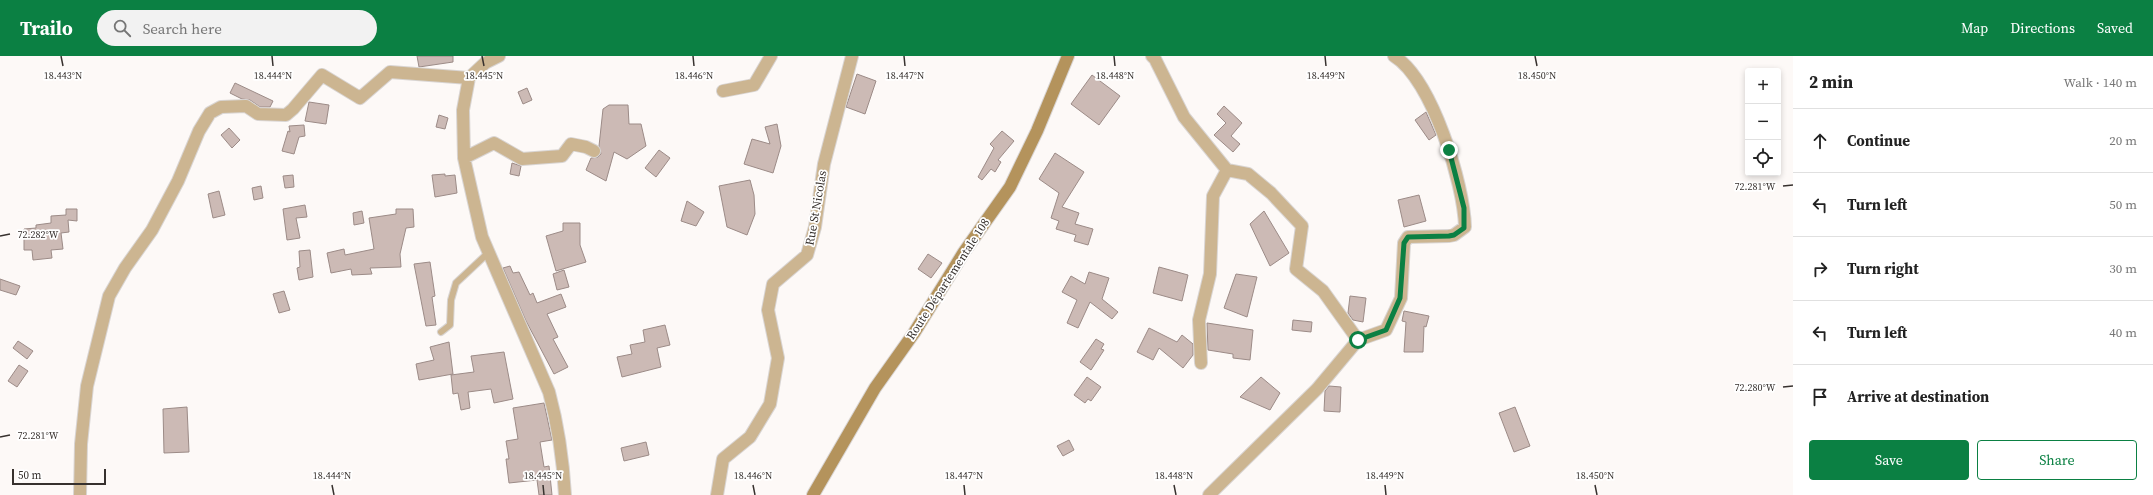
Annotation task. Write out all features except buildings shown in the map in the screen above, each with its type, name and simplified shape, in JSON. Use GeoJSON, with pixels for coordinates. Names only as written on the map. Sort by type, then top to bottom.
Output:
{"type":"FeatureCollection","features":[{"type":"Feature","properties":{"kind":"main road","name":"Route Départementale 108"},"geometry":{"type":"LineString","coordinates":[[813,495],[875,388],[914,333],[964,252],[1010,187],[1037,131],[1068,56]]}},
{"type":"Feature","properties":{"kind":"street"},"geometry":{"type":"LineString","coordinates":[[499,56],[485,63],[469,78],[463,110],[464,158],[472,201],[488,253],[549,392],[560,451],[564,495]]}},
{"type":"Feature","properties":{"kind":"street"},"geometry":{"type":"LineString","coordinates":[[723,91],[754,85],[771,56]]}},
{"type":"Feature","properties":{"kind":"street","name":"Rue St Nicolas"},"geometry":{"type":"LineString","coordinates":[[718,495],[723,460],[750,437],[770,404],[778,358],[768,310],[773,284],[807,255],[815,227],[824,164],[852,56]]}},
{"type":"Feature","properties":{"kind":"street"},"geometry":{"type":"LineString","coordinates":[[1152,56],[1155,59],[1184,117],[1227,170],[1248,174],[1271,193],[1302,226],[1296,269],[1323,291],[1358,340]]}},
{"type":"Feature","properties":{"kind":"street"},"geometry":{"type":"LineString","coordinates":[[1209,495],[1317,389],[1358,340],[1386,330],[1400,298],[1404,243],[1408,237],[1449,236],[1454,235],[1464,228],[1464,208],[1449,150],[1422,85],[1394,56]]}},
{"type":"Feature","properties":{"kind":"street"},"geometry":{"type":"LineString","coordinates":[[80,495],[80,444],[86,386],[110,296],[125,268],[152,230],[178,181],[199,131],[210,113],[221,108],[246,106],[258,114],[286,115],[322,75],[360,98],[390,72],[469,78]]}},
{"type":"Feature","properties":{"kind":"street"},"geometry":{"type":"LineString","coordinates":[[464,158],[494,143],[522,160],[562,156],[571,144],[586,147],[594,151]]}},
{"type":"Feature","properties":{"kind":"street"},"geometry":{"type":"LineString","coordinates":[[1201,363],[1199,320],[1210,274],[1213,196],[1227,170]]}},
{"type":"Feature","properties":{"kind":"lane"},"geometry":{"type":"LineString","coordinates":[[441,332],[450,325],[451,300],[456,283],[488,253]]}},
{"type":"Feature","properties":{"kind":"route"},"geometry":{"type":"LineString","coordinates":[[1358,340],[1386,330],[1400,298],[1404,262],[1404,243],[1408,237],[1449,236],[1460,232],[1464,228],[1464,208],[1449,150]]}}]}
